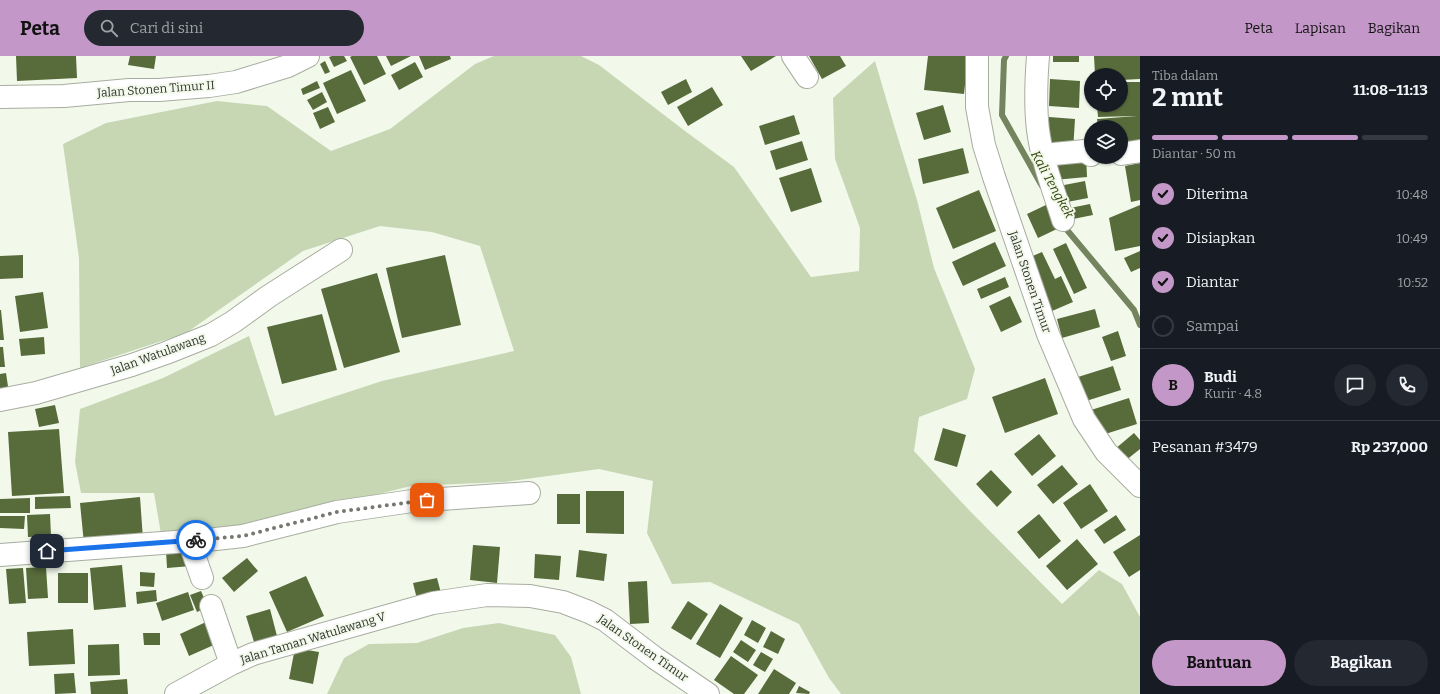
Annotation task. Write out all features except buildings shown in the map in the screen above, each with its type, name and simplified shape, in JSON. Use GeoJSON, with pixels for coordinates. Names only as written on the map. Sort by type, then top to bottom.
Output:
{"type":"FeatureCollection","features":[{"type":"Feature","properties":{"kind":"street","name":"Jalan Stonen Timur II"},"geometry":{"type":"LineString","coordinates":[[0,97],[64,96],[129,90],[159,90],[209,86],[236,82],[288,66],[308,56]]}},
{"type":"Feature","properties":{"kind":"street"},"geometry":{"type":"LineString","coordinates":[[792,56],[807,77]]}},
{"type":"Feature","properties":{"kind":"street","name":"Jalan Stonen Timur"},"geometry":{"type":"LineString","coordinates":[[977,56],[977,107],[984,145],[1001,200],[1048,334],[1084,419],[1106,452],[1140,486]]}},
{"type":"Feature","properties":{"kind":"street"},"geometry":{"type":"LineString","coordinates":[[1038,56],[1036,93],[1038,131],[1043,155],[1063,220]]}},
{"type":"Feature","properties":{"kind":"street"},"geometry":{"type":"LineString","coordinates":[[1043,155],[1084,151]]}},
{"type":"Feature","properties":{"kind":"street"},"geometry":{"type":"LineString","coordinates":[[1128,153],[1140,152]]}},
{"type":"Feature","properties":{"kind":"street","name":"Jalan Watulawang"},"geometry":{"type":"LineString","coordinates":[[0,400],[36,393],[132,365],[211,335],[341,250]]}},
{"type":"Feature","properties":{"kind":"street"},"geometry":{"type":"LineString","coordinates":[[0,555],[243,536],[337,512],[363,508],[412,501],[529,493]]}},
{"type":"Feature","properties":{"kind":"street"},"geometry":{"type":"LineString","coordinates":[[190,541],[202,578]]}},
{"type":"Feature","properties":{"kind":"street","name":"Jalan Stonen Timur"},"geometry":{"type":"LineString","coordinates":[[433,603],[487,595],[530,596],[563,602],[605,620],[655,658],[708,694]]}},
{"type":"Feature","properties":{"kind":"street","name":"Jalan Taman Watulawang V"},"geometry":{"type":"LineString","coordinates":[[176,694],[230,664],[252,654],[433,603]]}},
{"type":"Feature","properties":{"kind":"street"},"geometry":{"type":"LineString","coordinates":[[211,606],[230,664]]}},
{"type":"Feature","properties":{"kind":"green space"},"geometry":{"type":"Polygon","coordinates":[[[494,56],[581,56],[599,65],[734,167],[811,277],[859,271],[860,228],[835,159],[833,98],[875,61],[917,200],[934,268],[975,369],[967,399],[919,417],[914,451],[968,509],[1062,604],[1099,570],[1122,584],[1140,617],[1140,694],[841,694],[829,678],[799,624],[710,582],[672,584],[647,533],[653,481],[599,469],[504,482],[411,486],[216,534],[162,540],[154,493],[81,493],[75,462],[80,409],[163,378],[249,336],[275,416],[382,381],[514,351],[480,246],[432,232],[380,226],[303,251],[186,333],[80,368],[79,258],[63,144],[106,123],[217,101],[267,106],[331,151],[390,129],[475,64],[494,56]]]}},
{"type":"Feature","properties":{"kind":"green space"},"geometry":{"type":"Polygon","coordinates":[[[499,623],[555,635],[571,657],[581,694],[327,694],[344,658],[369,644],[417,643],[463,628],[499,623]]]}},
{"type":"Feature","properties":{"kind":"waterway","name":"Kali Tengkek"},"geometry":{"type":"LineString","coordinates":[[1006,56],[1004,60],[1002,115],[1042,186]]}},
{"type":"Feature","properties":{"kind":"waterway","name":"Kali Tengkek"},"geometry":{"type":"LineString","coordinates":[[1062,224],[1134,310],[1140,325]]}},
{"type":"Feature","properties":{"kind":"way so far"},"geometry":{"type":"LineString","coordinates":[[196,540],[243,536],[337,512],[427,500]]}},
{"type":"Feature","properties":{"kind":"route"},"geometry":{"type":"LineString","coordinates":[[47,551],[196,540]]}}]}
